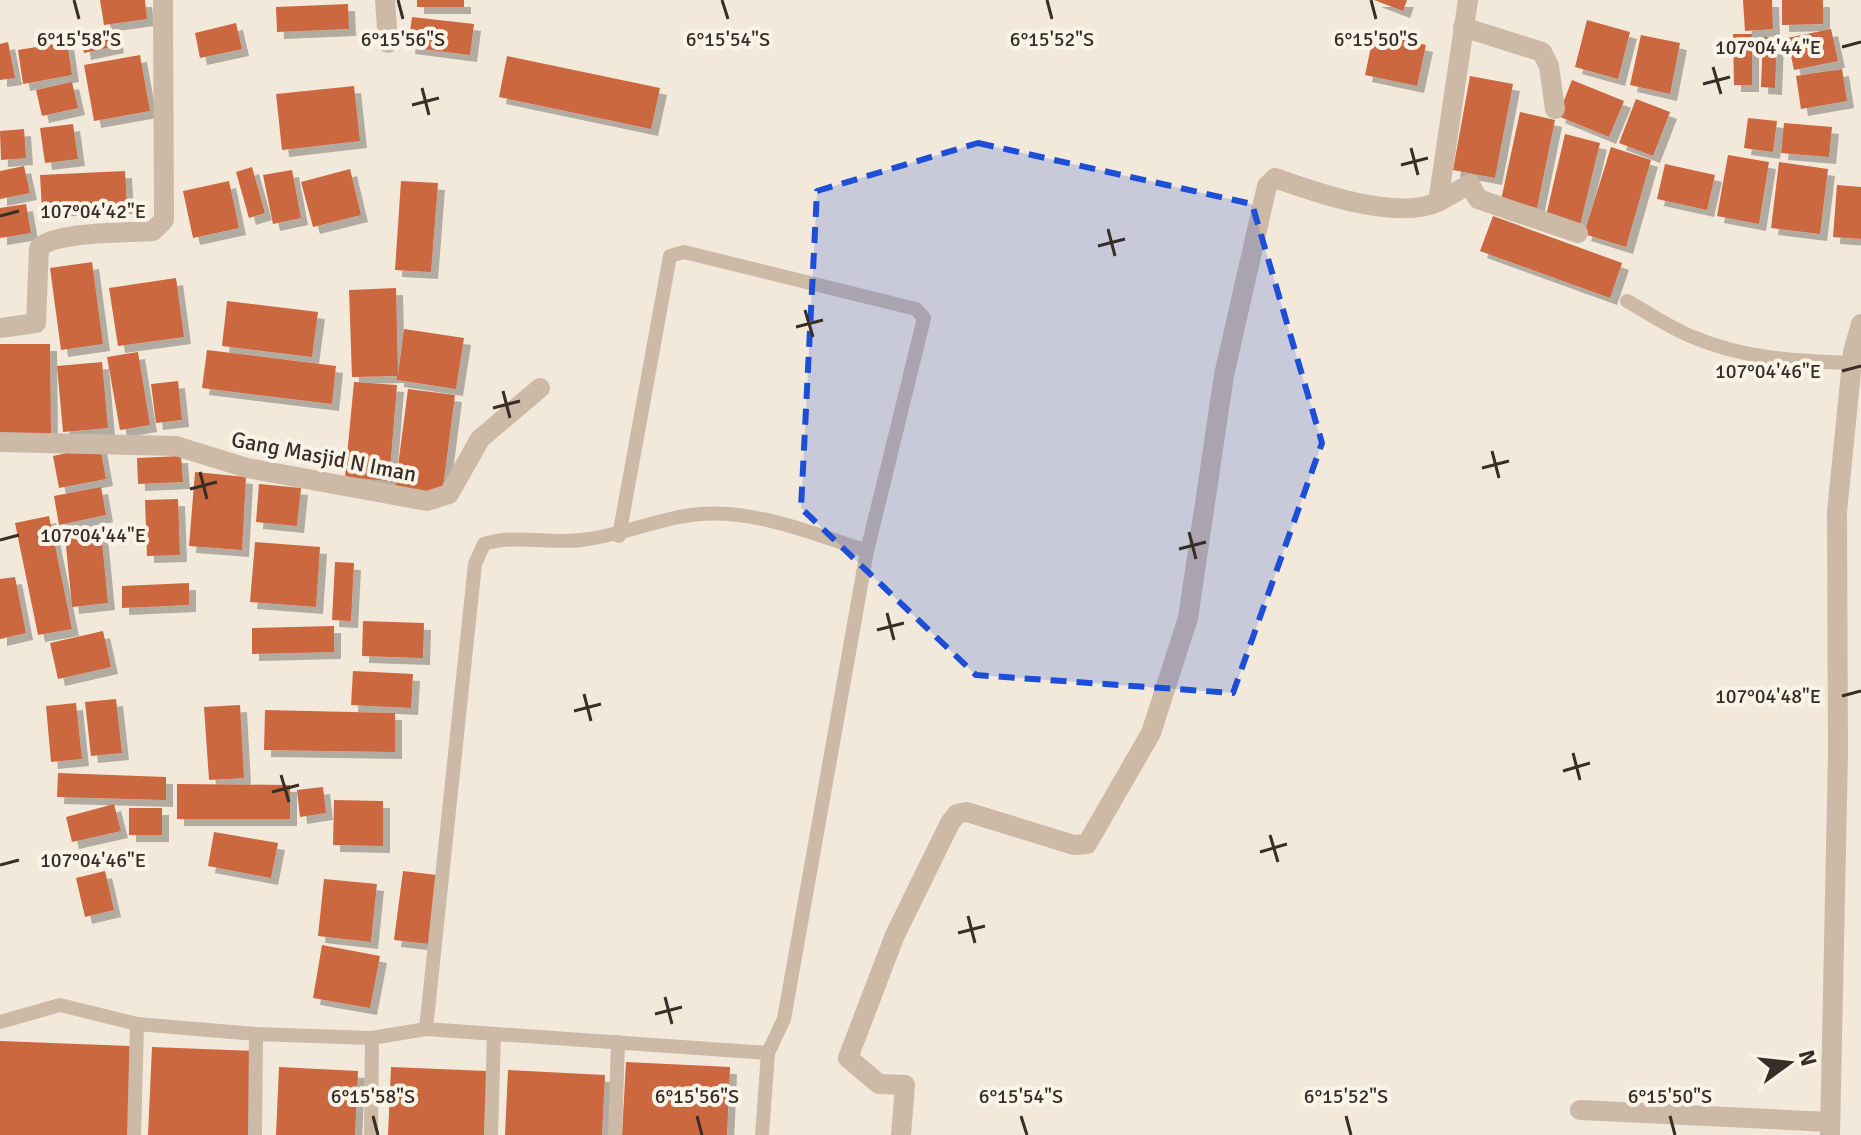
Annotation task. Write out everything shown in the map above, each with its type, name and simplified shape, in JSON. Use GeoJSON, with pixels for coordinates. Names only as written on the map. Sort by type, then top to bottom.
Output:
{"type":"FeatureCollection","features":[{"type":"Feature","properties":{"kind":"street"},"geometry":{"type":"LineString","coordinates":[[0,328],[36,323],[39,248],[44,243],[67,237],[153,231],[164,220],[163,0]]}},
{"type":"Feature","properties":{"kind":"street"},"geometry":{"type":"LineString","coordinates":[[385,0],[388,43]]}},
{"type":"Feature","properties":{"kind":"street"},"geometry":{"type":"LineString","coordinates":[[1438,202],[1468,0]]}},
{"type":"Feature","properties":{"kind":"street"},"geometry":{"type":"LineString","coordinates":[[1463,27],[1542,52],[1549,66],[1555,109]]}},
{"type":"Feature","properties":{"kind":"street"},"geometry":{"type":"LineString","coordinates":[[901,1135],[905,1085],[879,1084],[848,1058],[895,935],[950,823],[957,814],[967,812],[1074,845],[1087,844],[1151,733],[1188,618],[1224,375],[1267,186],[1275,178],[1385,208],[1424,209],[1470,184],[1478,199],[1578,233]]}},
{"type":"Feature","properties":{"kind":"street"},"geometry":{"type":"LineString","coordinates":[[1580,1110],[1830,1128],[1834,1082],[1838,753],[1837,512],[1852,363],[1861,324]]}},
{"type":"Feature","properties":{"kind":"street","name":"Gang Masjid N Iman"},"geometry":{"type":"LineString","coordinates":[[0,442],[176,446],[247,468],[427,501],[449,494],[480,439],[540,388]]}},
{"type":"Feature","properties":{"kind":"lane"},"geometry":{"type":"LineString","coordinates":[[619,536],[670,256],[684,252],[916,309],[924,318],[867,551],[784,1019],[768,1053],[762,1135]]}},
{"type":"Feature","properties":{"kind":"lane"},"geometry":{"type":"LineString","coordinates":[[1627,301],[1691,337],[1738,353],[1790,361],[1852,363]]}},
{"type":"Feature","properties":{"kind":"lane"},"geometry":{"type":"LineString","coordinates":[[426,1029],[475,564],[484,544],[501,539],[577,541],[619,536],[662,521],[702,514],[775,521],[867,551]]}},
{"type":"Feature","properties":{"kind":"lane"},"geometry":{"type":"LineString","coordinates":[[0,1022],[60,1005],[137,1024],[256,1034],[372,1038],[426,1029],[768,1053]]}},
{"type":"Feature","properties":{"kind":"lane"},"geometry":{"type":"LineString","coordinates":[[134,1135],[137,1024]]}},
{"type":"Feature","properties":{"kind":"lane"},"geometry":{"type":"LineString","coordinates":[[255,1135],[256,1034]]}},
{"type":"Feature","properties":{"kind":"lane"},"geometry":{"type":"LineString","coordinates":[[491,1135],[494,1034]]}},
{"type":"Feature","properties":{"kind":"lane"},"geometry":{"type":"LineString","coordinates":[[371,1135],[372,1038]]}},
{"type":"Feature","properties":{"kind":"lane"},"geometry":{"type":"LineString","coordinates":[[615,1135],[618,1042]]}},
{"type":"Feature","properties":{"kind":"highlighted area"},"geometry":{"type":"Polygon","coordinates":[[[978,143],[1252,204],[1322,443],[1233,693],[976,675],[801,508],[817,191],[978,143]]]}},
{"type":"Feature","properties":{"kind":"building"},"geometry":{"type":"Polygon","coordinates":[[[100,0],[145,0],[147,19],[104,25],[100,0]]]}},
{"type":"Feature","properties":{"kind":"building"},"geometry":{"type":"Polygon","coordinates":[[[417,0],[464,0],[464,7],[417,7],[417,0]]]}},
{"type":"Feature","properties":{"kind":"building"},"geometry":{"type":"Polygon","coordinates":[[[1374,0],[1407,0],[1403,11],[1374,0]]]}},
{"type":"Feature","properties":{"kind":"building"},"geometry":{"type":"Polygon","coordinates":[[[1743,0],[1772,0],[1773,29],[1745,31],[1743,0]]]}},
{"type":"Feature","properties":{"kind":"building"},"geometry":{"type":"Polygon","coordinates":[[[1782,0],[1823,0],[1823,24],[1782,25],[1782,0]]]}},
{"type":"Feature","properties":{"kind":"building"},"geometry":{"type":"Polygon","coordinates":[[[348,4],[349,29],[277,32],[276,7],[348,4]]]}},
{"type":"Feature","properties":{"kind":"building"},"geometry":{"type":"Polygon","coordinates":[[[412,17],[474,24],[470,55],[408,47],[412,17]]]}},
{"type":"Feature","properties":{"kind":"building"},"geometry":{"type":"Polygon","coordinates":[[[1587,20],[1630,32],[1618,79],[1575,67],[1587,20]]]}},
{"type":"Feature","properties":{"kind":"building"},"geometry":{"type":"Polygon","coordinates":[[[236,23],[242,49],[200,58],[195,33],[236,23]]]}},
{"type":"Feature","properties":{"kind":"building"},"geometry":{"type":"Polygon","coordinates":[[[113,28],[117,46],[84,53],[81,34],[113,28]]]}},
{"type":"Feature","properties":{"kind":"building"},"geometry":{"type":"Polygon","coordinates":[[[1831,29],[1838,61],[1794,70],[1787,38],[1831,29]]]}},
{"type":"Feature","properties":{"kind":"building"},"geometry":{"type":"Polygon","coordinates":[[[1374,33],[1426,45],[1417,86],[1365,75],[1374,33]]]}},
{"type":"Feature","properties":{"kind":"building"},"geometry":{"type":"Polygon","coordinates":[[[1733,34],[1752,34],[1752,85],[1734,85],[1733,34]]]}},
{"type":"Feature","properties":{"kind":"building"},"geometry":{"type":"Polygon","coordinates":[[[1641,35],[1680,43],[1670,94],[1630,85],[1641,35]]]}},
{"type":"Feature","properties":{"kind":"building"},"geometry":{"type":"Polygon","coordinates":[[[1763,37],[1777,37],[1775,88],[1761,87],[1763,37]]]}},
{"type":"Feature","properties":{"kind":"building"},"geometry":{"type":"Polygon","coordinates":[[[8,42],[15,78],[0,80],[0,44],[8,42]]]}},
{"type":"Feature","properties":{"kind":"building"},"geometry":{"type":"Polygon","coordinates":[[[67,42],[72,75],[23,84],[18,50],[67,42]]]}},
{"type":"Feature","properties":{"kind":"building"},"geometry":{"type":"Polygon","coordinates":[[[140,55],[150,111],[94,121],[84,65],[140,55]]]}},
{"type":"Feature","properties":{"kind":"building"},"geometry":{"type":"Polygon","coordinates":[[[507,56],[660,88],[651,129],[499,97],[507,56]]]}},
{"type":"Feature","properties":{"kind":"building"},"geometry":{"type":"Polygon","coordinates":[[[1842,69],[1847,101],[1801,109],[1796,76],[1842,69]]]}},
{"type":"Feature","properties":{"kind":"building"},"geometry":{"type":"Polygon","coordinates":[[[1470,76],[1513,84],[1495,178],[1453,170],[1470,76]]]}},
{"type":"Feature","properties":{"kind":"building"},"geometry":{"type":"Polygon","coordinates":[[[1572,80],[1624,101],[1609,137],[1558,116],[1572,80]]]}},
{"type":"Feature","properties":{"kind":"building"},"geometry":{"type":"Polygon","coordinates":[[[72,82],[78,108],[42,116],[36,90],[72,82]]]}},
{"type":"Feature","properties":{"kind":"building"},"geometry":{"type":"Polygon","coordinates":[[[354,86],[360,141],[282,150],[276,94],[354,86]]]}},
{"type":"Feature","properties":{"kind":"building"},"geometry":{"type":"Polygon","coordinates":[[[1636,99],[1670,112],[1653,156],[1619,143],[1636,99]]]}},
{"type":"Feature","properties":{"kind":"building"},"geometry":{"type":"Polygon","coordinates":[[[1520,112],[1555,120],[1537,208],[1501,200],[1520,112]]]}},
{"type":"Feature","properties":{"kind":"building"},"geometry":{"type":"Polygon","coordinates":[[[1748,118],[1777,121],[1773,152],[1744,148],[1748,118]]]}},
{"type":"Feature","properties":{"kind":"building"},"geometry":{"type":"Polygon","coordinates":[[[1784,123],[1832,127],[1829,157],[1781,153],[1784,123]]]}},
{"type":"Feature","properties":{"kind":"building"},"geometry":{"type":"Polygon","coordinates":[[[73,124],[78,159],[45,163],[40,128],[73,124]]]}},
{"type":"Feature","properties":{"kind":"building"},"geometry":{"type":"Polygon","coordinates":[[[24,129],[26,158],[1,160],[0,131],[24,129]]]}},
{"type":"Feature","properties":{"kind":"building"},"geometry":{"type":"Polygon","coordinates":[[[1565,134],[1600,143],[1580,225],[1546,216],[1565,134]]]}},
{"type":"Feature","properties":{"kind":"building"},"geometry":{"type":"Polygon","coordinates":[[[1611,147],[1651,160],[1626,247],[1584,234],[1611,147]]]}},
{"type":"Feature","properties":{"kind":"building"},"geometry":{"type":"Polygon","coordinates":[[[1728,155],[1769,162],[1759,224],[1717,216],[1728,155]]]}},
{"type":"Feature","properties":{"kind":"building"},"geometry":{"type":"Polygon","coordinates":[[[1779,162],[1828,169],[1820,234],[1771,228],[1779,162]]]}},
{"type":"Feature","properties":{"kind":"building"},"geometry":{"type":"Polygon","coordinates":[[[1665,164],[1715,175],[1707,210],[1657,199],[1665,164]]]}},
{"type":"Feature","properties":{"kind":"building"},"geometry":{"type":"Polygon","coordinates":[[[24,166],[30,193],[0,199],[0,171],[24,166]]]}},
{"type":"Feature","properties":{"kind":"building"},"geometry":{"type":"Polygon","coordinates":[[[252,167],[265,213],[249,218],[236,172],[252,167]]]}},
{"type":"Feature","properties":{"kind":"building"},"geometry":{"type":"Polygon","coordinates":[[[350,169],[361,215],[313,227],[301,182],[350,169]]]}},
{"type":"Feature","properties":{"kind":"building"},"geometry":{"type":"Polygon","coordinates":[[[292,170],[301,218],[273,224],[263,175],[292,170]]]}},
{"type":"Feature","properties":{"kind":"building"},"geometry":{"type":"Polygon","coordinates":[[[125,171],[127,207],[42,210],[40,175],[125,171]]]}},
{"type":"Feature","properties":{"kind":"building"},"geometry":{"type":"Polygon","coordinates":[[[229,181],[239,228],[193,238],[183,191],[229,181]]]}},
{"type":"Feature","properties":{"kind":"building"},"geometry":{"type":"Polygon","coordinates":[[[401,181],[438,183],[431,272],[395,270],[401,181]]]}},
{"type":"Feature","properties":{"kind":"building"},"geometry":{"type":"Polygon","coordinates":[[[1837,185],[1861,187],[1861,239],[1833,237],[1837,185]]]}},
{"type":"Feature","properties":{"kind":"building"},"geometry":{"type":"Polygon","coordinates":[[[26,204],[31,233],[0,238],[0,208],[26,204]]]}},
{"type":"Feature","properties":{"kind":"building"},"geometry":{"type":"Polygon","coordinates":[[[1493,216],[1622,263],[1610,298],[1480,251],[1493,216]]]}},
{"type":"Feature","properties":{"kind":"building"},"geometry":{"type":"Polygon","coordinates":[[[92,262],[103,344],[61,350],[50,268],[92,262]]]}},
{"type":"Feature","properties":{"kind":"building"},"geometry":{"type":"Polygon","coordinates":[[[176,278],[184,337],[118,346],[109,288],[176,278]]]}},
{"type":"Feature","properties":{"kind":"building"},"geometry":{"type":"Polygon","coordinates":[[[396,288],[398,375],[404,329],[464,338],[456,389],[397,380],[397,376],[352,377],[349,290],[396,288]]]}},
{"type":"Feature","properties":{"kind":"building"},"geometry":{"type":"Polygon","coordinates":[[[227,301],[318,312],[312,357],[222,346],[227,301]]]}},
{"type":"Feature","properties":{"kind":"building"},"geometry":{"type":"Polygon","coordinates":[[[0,344],[50,344],[51,435],[0,436],[0,344]]]}},
{"type":"Feature","properties":{"kind":"building"},"geometry":{"type":"Polygon","coordinates":[[[207,350],[336,366],[332,404],[202,388],[207,350]]]}},
{"type":"Feature","properties":{"kind":"building"},"geometry":{"type":"Polygon","coordinates":[[[138,352],[150,425],[120,430],[107,357],[138,352]]]}},
{"type":"Feature","properties":{"kind":"building"},"geometry":{"type":"Polygon","coordinates":[[[102,362],[108,428],[63,432],[57,366],[102,362]]]}},
{"type":"Feature","properties":{"kind":"building"},"geometry":{"type":"Polygon","coordinates":[[[178,381],[182,420],[156,423],[151,384],[178,381]]]}},
{"type":"Feature","properties":{"kind":"building"},"geometry":{"type":"Polygon","coordinates":[[[354,382],[397,385],[389,481],[345,477],[354,382]]]}},
{"type":"Feature","properties":{"kind":"building"},"geometry":{"type":"Polygon","coordinates":[[[408,389],[455,395],[442,495],[395,489],[408,389]]]}},
{"type":"Feature","properties":{"kind":"building"},"geometry":{"type":"Polygon","coordinates":[[[100,446],[106,479],[59,488],[53,456],[100,446]]]}},
{"type":"Feature","properties":{"kind":"building"},"geometry":{"type":"Polygon","coordinates":[[[181,456],[183,482],[138,484],[137,458],[181,456]]]}},
{"type":"Feature","properties":{"kind":"building"},"geometry":{"type":"Polygon","coordinates":[[[195,472],[246,477],[242,550],[189,546],[195,472]]]}},
{"type":"Feature","properties":{"kind":"building"},"geometry":{"type":"Polygon","coordinates":[[[259,484],[301,488],[297,526],[256,522],[259,484]]]}},
{"type":"Feature","properties":{"kind":"building"},"geometry":{"type":"Polygon","coordinates":[[[101,487],[106,515],[59,525],[54,496],[101,487]]]}},
{"type":"Feature","properties":{"kind":"building"},"geometry":{"type":"Polygon","coordinates":[[[178,499],[180,555],[147,556],[145,500],[178,499]]]}},
{"type":"Feature","properties":{"kind":"building"},"geometry":{"type":"Polygon","coordinates":[[[49,516],[72,629],[38,635],[15,523],[49,516]]]}},
{"type":"Feature","properties":{"kind":"building"},"geometry":{"type":"Polygon","coordinates":[[[101,532],[108,603],[72,607],[65,536],[101,532]]]}},
{"type":"Feature","properties":{"kind":"building"},"geometry":{"type":"Polygon","coordinates":[[[255,542],[320,547],[316,607],[250,602],[255,542]]]}},
{"type":"Feature","properties":{"kind":"building"},"geometry":{"type":"Polygon","coordinates":[[[335,562],[354,563],[351,621],[332,620],[335,562]]]}},
{"type":"Feature","properties":{"kind":"building"},"geometry":{"type":"Polygon","coordinates":[[[15,577],[26,633],[0,639],[0,579],[15,577]]]}},
{"type":"Feature","properties":{"kind":"building"},"geometry":{"type":"Polygon","coordinates":[[[189,583],[189,605],[122,608],[122,586],[189,583]]]}},
{"type":"Feature","properties":{"kind":"building"},"geometry":{"type":"Polygon","coordinates":[[[363,621],[424,623],[423,658],[362,656],[363,621]]]}},
{"type":"Feature","properties":{"kind":"building"},"geometry":{"type":"Polygon","coordinates":[[[334,626],[334,652],[252,654],[252,628],[334,626]]]}},
{"type":"Feature","properties":{"kind":"building"},"geometry":{"type":"Polygon","coordinates":[[[103,631],[111,667],[58,679],[50,643],[103,631]]]}},
{"type":"Feature","properties":{"kind":"building"},"geometry":{"type":"Polygon","coordinates":[[[353,671],[413,674],[411,708],[351,705],[353,671]]]}},
{"type":"Feature","properties":{"kind":"building"},"geometry":{"type":"Polygon","coordinates":[[[116,699],[122,753],[91,756],[85,702],[116,699]]]}},
{"type":"Feature","properties":{"kind":"building"},"geometry":{"type":"Polygon","coordinates":[[[76,703],[82,759],[51,762],[46,706],[76,703]]]}},
{"type":"Feature","properties":{"kind":"building"},"geometry":{"type":"Polygon","coordinates":[[[240,705],[244,778],[209,780],[204,707],[240,705]]]}},
{"type":"Feature","properties":{"kind":"building"},"geometry":{"type":"Polygon","coordinates":[[[265,710],[395,713],[395,752],[264,750],[265,710]]]}},
{"type":"Feature","properties":{"kind":"building"},"geometry":{"type":"Polygon","coordinates":[[[58,773],[166,777],[166,800],[57,797],[58,773]]]}},
{"type":"Feature","properties":{"kind":"building"},"geometry":{"type":"Polygon","coordinates":[[[177,784],[290,785],[290,819],[177,819],[177,784]]]}},
{"type":"Feature","properties":{"kind":"building"},"geometry":{"type":"Polygon","coordinates":[[[323,787],[326,813],[300,817],[297,790],[323,787]]]}},
{"type":"Feature","properties":{"kind":"building"},"geometry":{"type":"Polygon","coordinates":[[[334,800],[383,801],[383,846],[333,845],[334,800]]]}},
{"type":"Feature","properties":{"kind":"building"},"geometry":{"type":"Polygon","coordinates":[[[114,804],[121,831],[72,842],[66,817],[114,804]]]}},
{"type":"Feature","properties":{"kind":"building"},"geometry":{"type":"Polygon","coordinates":[[[129,808],[162,808],[162,835],[129,835],[129,808]]]}},
{"type":"Feature","properties":{"kind":"building"},"geometry":{"type":"Polygon","coordinates":[[[214,832],[278,843],[271,878],[208,866],[214,832]]]}},
{"type":"Feature","properties":{"kind":"building"},"geometry":{"type":"Polygon","coordinates":[[[105,871],[114,910],[85,917],[76,878],[105,871]]]}},
{"type":"Feature","properties":{"kind":"building"},"geometry":{"type":"Polygon","coordinates":[[[403,871],[437,875],[429,944],[394,940],[403,871]]]}},
{"type":"Feature","properties":{"kind":"building"},"geometry":{"type":"Polygon","coordinates":[[[324,879],[377,884],[371,942],[318,936],[324,879]]]}},
{"type":"Feature","properties":{"kind":"building"},"geometry":{"type":"Polygon","coordinates":[[[322,945],[380,956],[370,1008],[313,998],[322,945]]]}},
{"type":"Feature","properties":{"kind":"building"},"geometry":{"type":"Polygon","coordinates":[[[0,1041],[130,1046],[128,1135],[0,1135],[0,1041]]]}},
{"type":"Feature","properties":{"kind":"building"},"geometry":{"type":"Polygon","coordinates":[[[152,1047],[255,1051],[251,1135],[148,1135],[152,1047]]]}},
{"type":"Feature","properties":{"kind":"building"},"geometry":{"type":"Polygon","coordinates":[[[626,1062],[730,1067],[727,1135],[622,1135],[626,1062]]]}},
{"type":"Feature","properties":{"kind":"building"},"geometry":{"type":"Polygon","coordinates":[[[279,1067],[358,1071],[355,1135],[276,1135],[279,1067]]]}},
{"type":"Feature","properties":{"kind":"building"},"geometry":{"type":"Polygon","coordinates":[[[391,1067],[487,1071],[484,1135],[388,1135],[391,1067]]]}},
{"type":"Feature","properties":{"kind":"building"},"geometry":{"type":"Polygon","coordinates":[[[508,1070],[605,1075],[602,1135],[505,1135],[508,1070]]]}}]}
